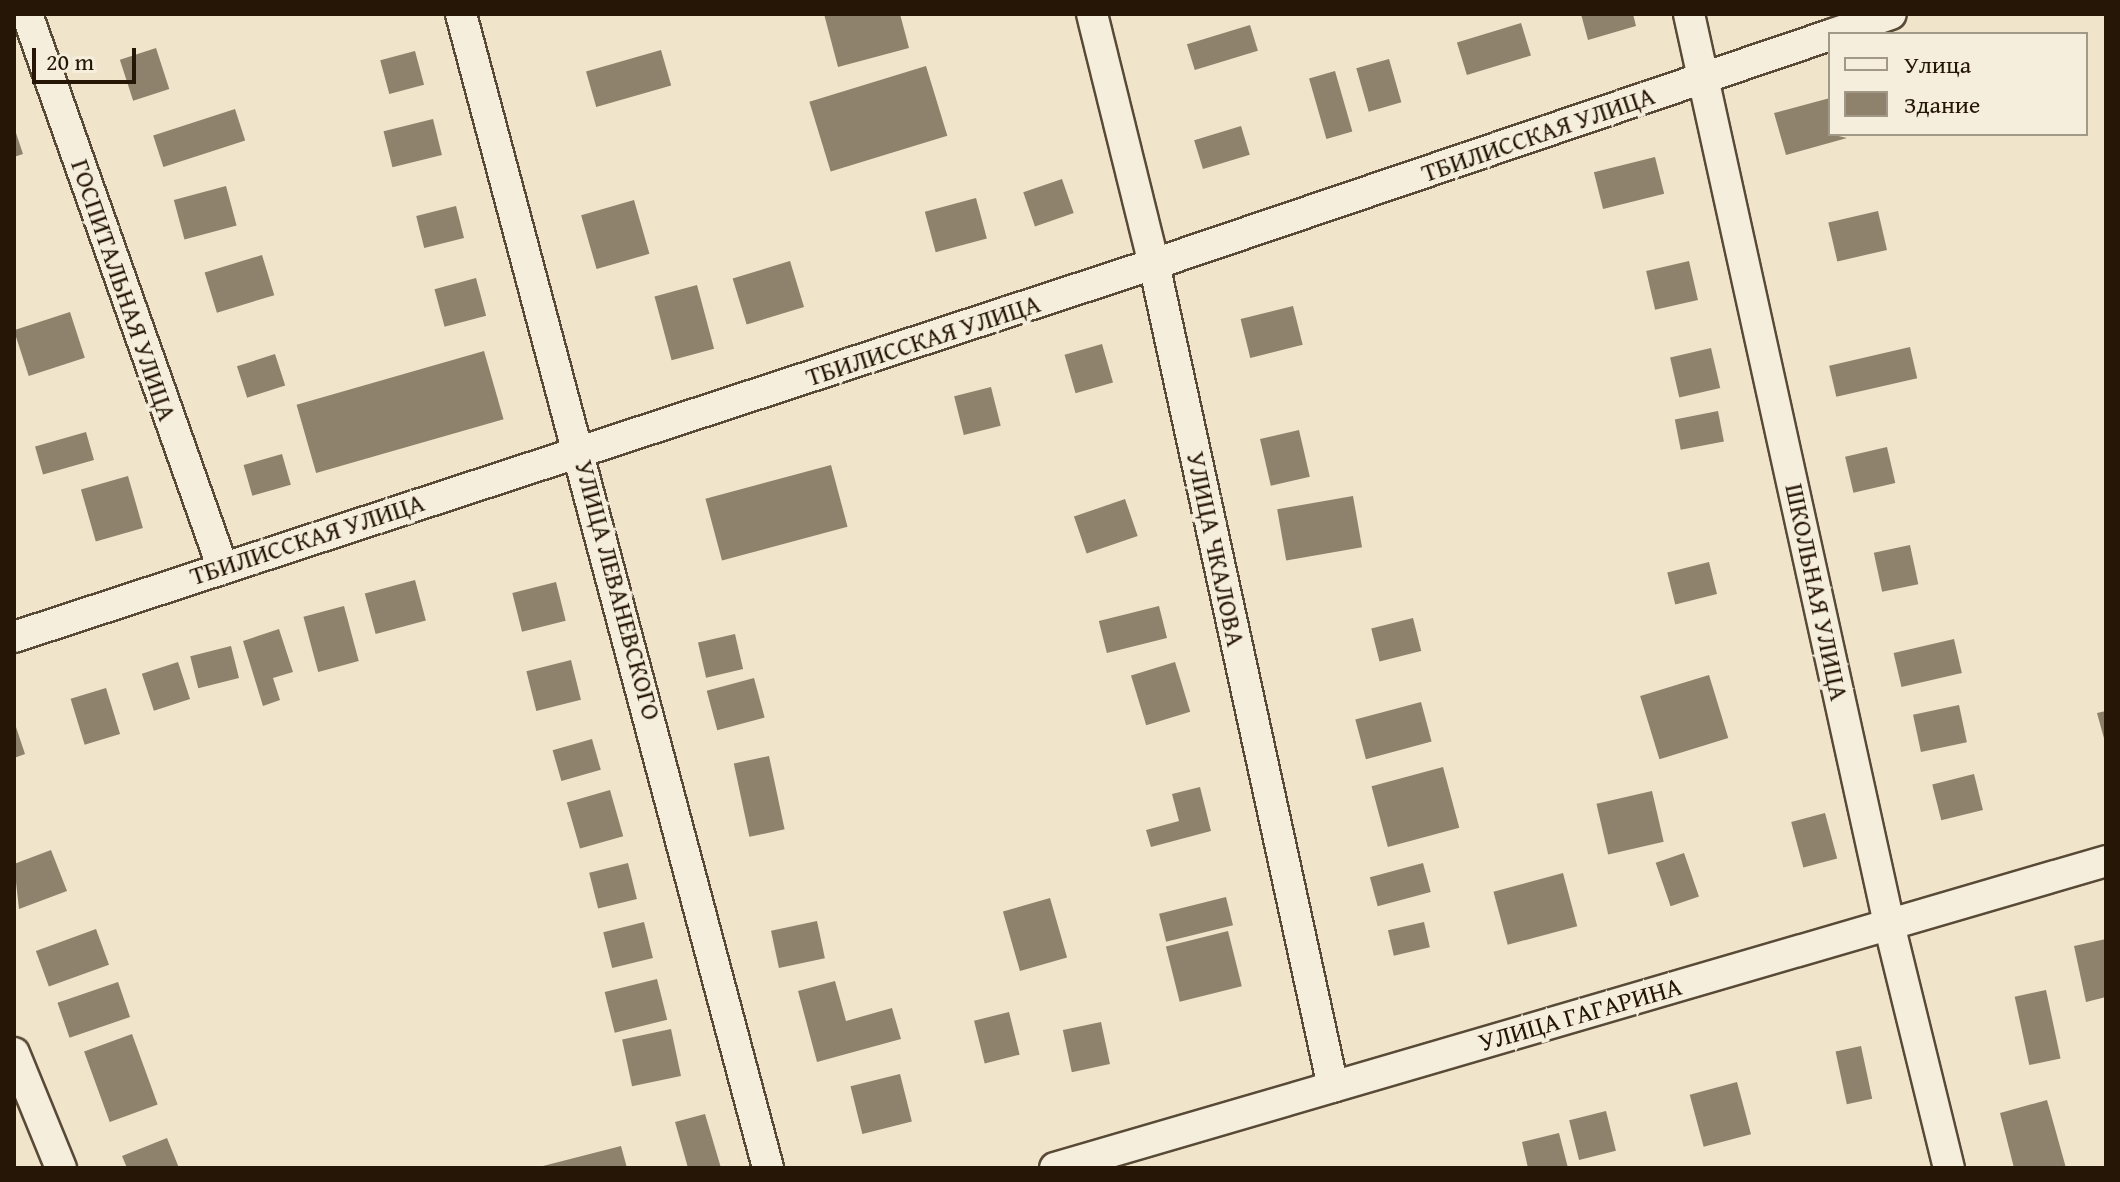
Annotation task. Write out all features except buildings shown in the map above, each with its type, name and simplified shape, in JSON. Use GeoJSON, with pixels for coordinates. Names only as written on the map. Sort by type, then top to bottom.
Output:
{"type":"FeatureCollection","features":[{"type":"Feature","properties":{"kind":"street","name":"ГОСПИТАЛЬНАЯ УЛИЦА"},"geometry":{"type":"LineString","coordinates":[[27,14],[222,566]]}},
{"type":"Feature","properties":{"kind":"street","name":"УЛИЦА ЛЕВАНЕВСКОГО"},"geometry":{"type":"LineString","coordinates":[[461,14],[582,452],[768,1168]]}},
{"type":"Feature","properties":{"kind":"street","name":"УЛИЦА ЧКАЛОВА"},"geometry":{"type":"LineString","coordinates":[[1092,14],[1154,264],[1333,1087]]}},
{"type":"Feature","properties":{"kind":"street","name":"ШКОЛЬНАЯ УЛИЦА"},"geometry":{"type":"LineString","coordinates":[[1689,14],[1889,924],[1949,1168]]}},
{"type":"Feature","properties":{"kind":"street","name":"ТБИЛИССКАЯ УЛИЦА"},"geometry":{"type":"LineString","coordinates":[[1837,32],[1891,14]]}},
{"type":"Feature","properties":{"kind":"street","name":"ТБИЛИССКАЯ УЛИЦА"},"geometry":{"type":"LineString","coordinates":[[14,637],[222,566],[582,452],[1154,264],[1828,35]]}},
{"type":"Feature","properties":{"kind":"street","name":"УЛИЦА ГАГАРИНА"},"geometry":{"type":"LineString","coordinates":[[1055,1168],[2106,861]]}},
{"type":"Feature","properties":{"kind":"street"},"geometry":{"type":"LineString","coordinates":[[14,1053],[61,1168]]}}]}
